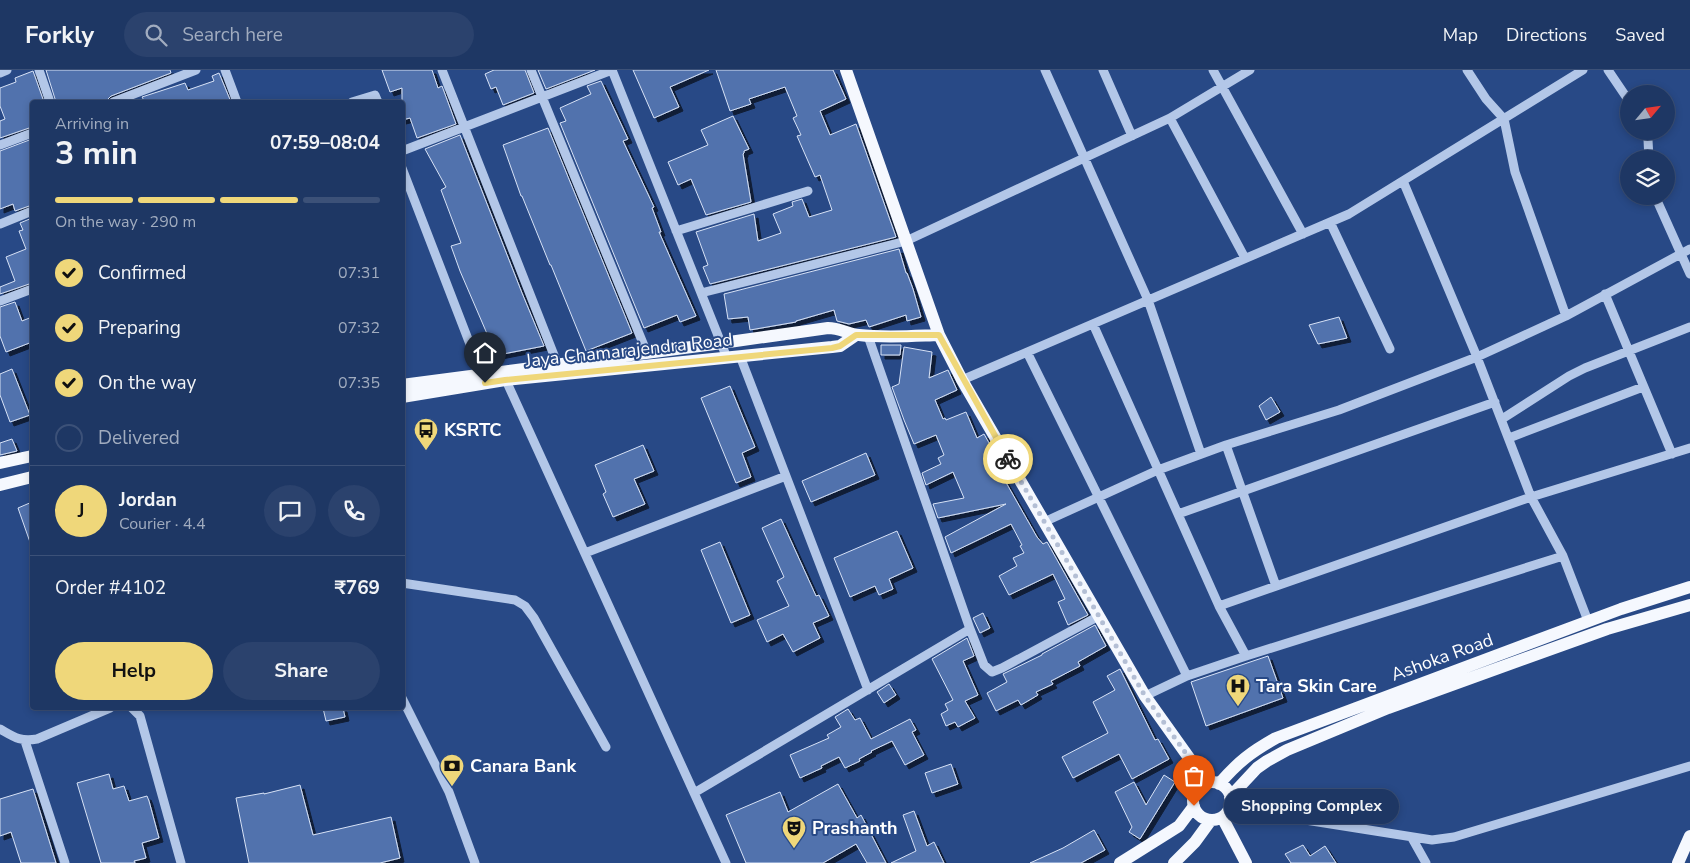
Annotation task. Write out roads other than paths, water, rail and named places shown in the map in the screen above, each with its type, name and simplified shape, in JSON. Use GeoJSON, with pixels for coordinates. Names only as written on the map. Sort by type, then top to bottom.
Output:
{"type":"FeatureCollection","features":[{"type":"Feature","properties":{"kind":"main road"},"geometry":{"type":"LineString","coordinates":[[846,70],[939,335],[962,380],[1145,696],[1213,783],[1224,787],[1223,810],[1246,863]]}},
{"type":"Feature","properties":{"kind":"main road","name":"Jaya Chamarajendra Road"},"geometry":{"type":"LineString","coordinates":[[559,370],[647,353],[828,328],[838,328],[862,336],[939,335]]}},
{"type":"Feature","properties":{"kind":"main road","name":"Jaya Chamarajendra Road"},"geometry":{"type":"LineString","coordinates":[[405,385],[840,346],[862,336]]}},
{"type":"Feature","properties":{"kind":"main road","name":"Jaya Chamarajendra Road"},"geometry":{"type":"LineString","coordinates":[[405,396],[483,379]]}},
{"type":"Feature","properties":{"kind":"main road"},"geometry":{"type":"LineString","coordinates":[[0,463],[30,456]]}},
{"type":"Feature","properties":{"kind":"main road"},"geometry":{"type":"LineString","coordinates":[[0,485],[30,478]]}},
{"type":"Feature","properties":{"kind":"main road","name":"Ashoka Road"},"geometry":{"type":"LineString","coordinates":[[1213,783],[1252,752],[1276,738],[1588,621],[1690,587]]}},
{"type":"Feature","properties":{"kind":"main road","name":"Ashoka Road"},"geometry":{"type":"LineString","coordinates":[[1174,863],[1223,810],[1257,768],[1287,750],[1388,708],[1580,638],[1690,605]]}},
{"type":"Feature","properties":{"kind":"main road"},"geometry":{"type":"LineString","coordinates":[[1213,783],[1197,789],[1193,800],[1194,806],[1202,818],[1223,810]]}},
{"type":"Feature","properties":{"kind":"main road"},"geometry":{"type":"LineString","coordinates":[[1120,863],[1179,826],[1194,806]]}},
{"type":"Feature","properties":{"kind":"main road"},"geometry":{"type":"LineString","coordinates":[[1678,863],[1690,836]]}},
{"type":"Feature","properties":{"kind":"street"},"geometry":{"type":"LineString","coordinates":[[0,73],[7,70]]}},
{"type":"Feature","properties":{"kind":"street"},"geometry":{"type":"LineString","coordinates":[[39,70],[49,100]]}},
{"type":"Feature","properties":{"kind":"street"},"geometry":{"type":"LineString","coordinates":[[118,100],[196,70]]}},
{"type":"Feature","properties":{"kind":"street"},"geometry":{"type":"LineString","coordinates":[[225,70],[236,100]]}},
{"type":"Feature","properties":{"kind":"street"},"geometry":{"type":"LineString","coordinates":[[442,70],[559,370]]}},
{"type":"Feature","properties":{"kind":"street"},"geometry":{"type":"LineString","coordinates":[[531,70],[647,353]]}},
{"type":"Feature","properties":{"kind":"street"},"geometry":{"type":"LineString","coordinates":[[405,150],[612,70],[722,343],[733,357],[786,476],[868,690]]}},
{"type":"Feature","properties":{"kind":"street"},"geometry":{"type":"LineString","coordinates":[[1045,70],[1148,300],[1201,454]]}},
{"type":"Feature","properties":{"kind":"street"},"geometry":{"type":"LineString","coordinates":[[1103,70],[1132,136]]}},
{"type":"Feature","properties":{"kind":"street"},"geometry":{"type":"LineString","coordinates":[[1213,70],[1303,234]]}},
{"type":"Feature","properties":{"kind":"street"},"geometry":{"type":"LineString","coordinates":[[701,293],[906,241],[1170,118],[1250,70]]}},
{"type":"Feature","properties":{"kind":"street"},"geometry":{"type":"LineString","coordinates":[[1466,70],[1486,99],[1504,119],[1515,172],[1566,316]]}},
{"type":"Feature","properties":{"kind":"street"},"geometry":{"type":"LineString","coordinates":[[962,380],[1349,214],[1583,70]]}},
{"type":"Feature","properties":{"kind":"street"},"geometry":{"type":"LineString","coordinates":[[1608,70],[1620,88]]}},
{"type":"Feature","properties":{"kind":"street"},"geometry":{"type":"LineString","coordinates":[[359,100],[375,95],[377,100]]}},
{"type":"Feature","properties":{"kind":"street"},"geometry":{"type":"LineString","coordinates":[[1170,118],[1245,258]]}},
{"type":"Feature","properties":{"kind":"street"},"geometry":{"type":"LineString","coordinates":[[0,144],[30,134]]}},
{"type":"Feature","properties":{"kind":"street"},"geometry":{"type":"LineString","coordinates":[[405,176],[483,379]]}},
{"type":"Feature","properties":{"kind":"street"},"geometry":{"type":"LineString","coordinates":[[1403,181],[1477,357],[1531,497],[1563,556],[1588,621]]}},
{"type":"Feature","properties":{"kind":"street"},"geometry":{"type":"LineString","coordinates":[[676,231],[808,191]]}},
{"type":"Feature","properties":{"kind":"street"},"geometry":{"type":"LineString","coordinates":[[1660,205],[1690,274]]}},
{"type":"Feature","properties":{"kind":"street"},"geometry":{"type":"LineString","coordinates":[[0,224],[30,212]]}},
{"type":"Feature","properties":{"kind":"street"},"geometry":{"type":"LineString","coordinates":[[1330,222],[1390,349]]}},
{"type":"Feature","properties":{"kind":"street"},"geometry":{"type":"LineString","coordinates":[[1044,522],[1158,470],[1226,445],[1339,410],[1477,357],[1566,316],[1690,249]]}},
{"type":"Feature","properties":{"kind":"street"},"geometry":{"type":"LineString","coordinates":[[0,301],[30,290]]}},
{"type":"Feature","properties":{"kind":"street"},"geometry":{"type":"LineString","coordinates":[[1605,294],[1672,454]]}},
{"type":"Feature","properties":{"kind":"street"},"geometry":{"type":"LineString","coordinates":[[1093,324],[1219,606],[1246,656]]}},
{"type":"Feature","properties":{"kind":"street"},"geometry":{"type":"LineString","coordinates":[[1502,419],[1577,372],[1690,327]]}},
{"type":"Feature","properties":{"kind":"street"},"geometry":{"type":"LineString","coordinates":[[862,336],[984,665],[992,672],[1002,668],[1099,616]]}},
{"type":"Feature","properties":{"kind":"street"},"geometry":{"type":"LineString","coordinates":[[1027,352],[1187,676]]}},
{"type":"Feature","properties":{"kind":"street"},"geometry":{"type":"LineString","coordinates":[[504,376],[726,863]]}},
{"type":"Feature","properties":{"kind":"street"},"geometry":{"type":"LineString","coordinates":[[1509,438],[1643,387]]}},
{"type":"Feature","properties":{"kind":"street"},"geometry":{"type":"LineString","coordinates":[[1178,514],[1495,402]]}},
{"type":"Feature","properties":{"kind":"street"},"geometry":{"type":"LineString","coordinates":[[1226,445],[1276,586]]}},
{"type":"Feature","properties":{"kind":"street"},"geometry":{"type":"LineString","coordinates":[[1219,606],[1531,497],[1690,448]]}},
{"type":"Feature","properties":{"kind":"street"},"geometry":{"type":"LineString","coordinates":[[585,553],[786,476]]}},
{"type":"Feature","properties":{"kind":"street"},"geometry":{"type":"LineString","coordinates":[[1145,696],[1187,676],[1246,656],[1563,556]]}},
{"type":"Feature","properties":{"kind":"street"},"geometry":{"type":"LineString","coordinates":[[405,582],[515,600],[525,606],[534,618],[606,747]]}},
{"type":"Feature","properties":{"kind":"street"},"geometry":{"type":"LineString","coordinates":[[694,793],[970,629]]}},
{"type":"Feature","properties":{"kind":"street"},"geometry":{"type":"LineString","coordinates":[[405,704],[449,792],[475,863]]}},
{"type":"Feature","properties":{"kind":"street"},"geometry":{"type":"LineString","coordinates":[[0,729],[25,741],[37,739],[105,710]]}},
{"type":"Feature","properties":{"kind":"street"},"geometry":{"type":"LineString","coordinates":[[134,710],[140,716],[181,863]]}},
{"type":"Feature","properties":{"kind":"street"},"geometry":{"type":"LineString","coordinates":[[25,741],[65,863]]}},
{"type":"Feature","properties":{"kind":"street"},"geometry":{"type":"LineString","coordinates":[[1223,810],[1432,840],[1454,837],[1690,766]]}},
{"type":"Feature","properties":{"kind":"street"},"geometry":{"type":"LineString","coordinates":[[1412,838],[1426,863]]}},
{"type":"Feature","properties":{"kind":"place","name":"KSRTC"},"geometry":{"type":"Point","coordinates":[426,451]}},
{"type":"Feature","properties":{"kind":"place","name":"Tara Skin Care"},"geometry":{"type":"Point","coordinates":[1238,707]}},
{"type":"Feature","properties":{"kind":"place","name":"Canara Bank"},"geometry":{"type":"Point","coordinates":[452,787]}},
{"type":"Feature","properties":{"kind":"place","name":"Shopping Complex"},"geometry":{"type":"Point","coordinates":[1194,806]}},
{"type":"Feature","properties":{"kind":"place","name":"Prashanth"},"geometry":{"type":"Point","coordinates":[794,849]}}]}
